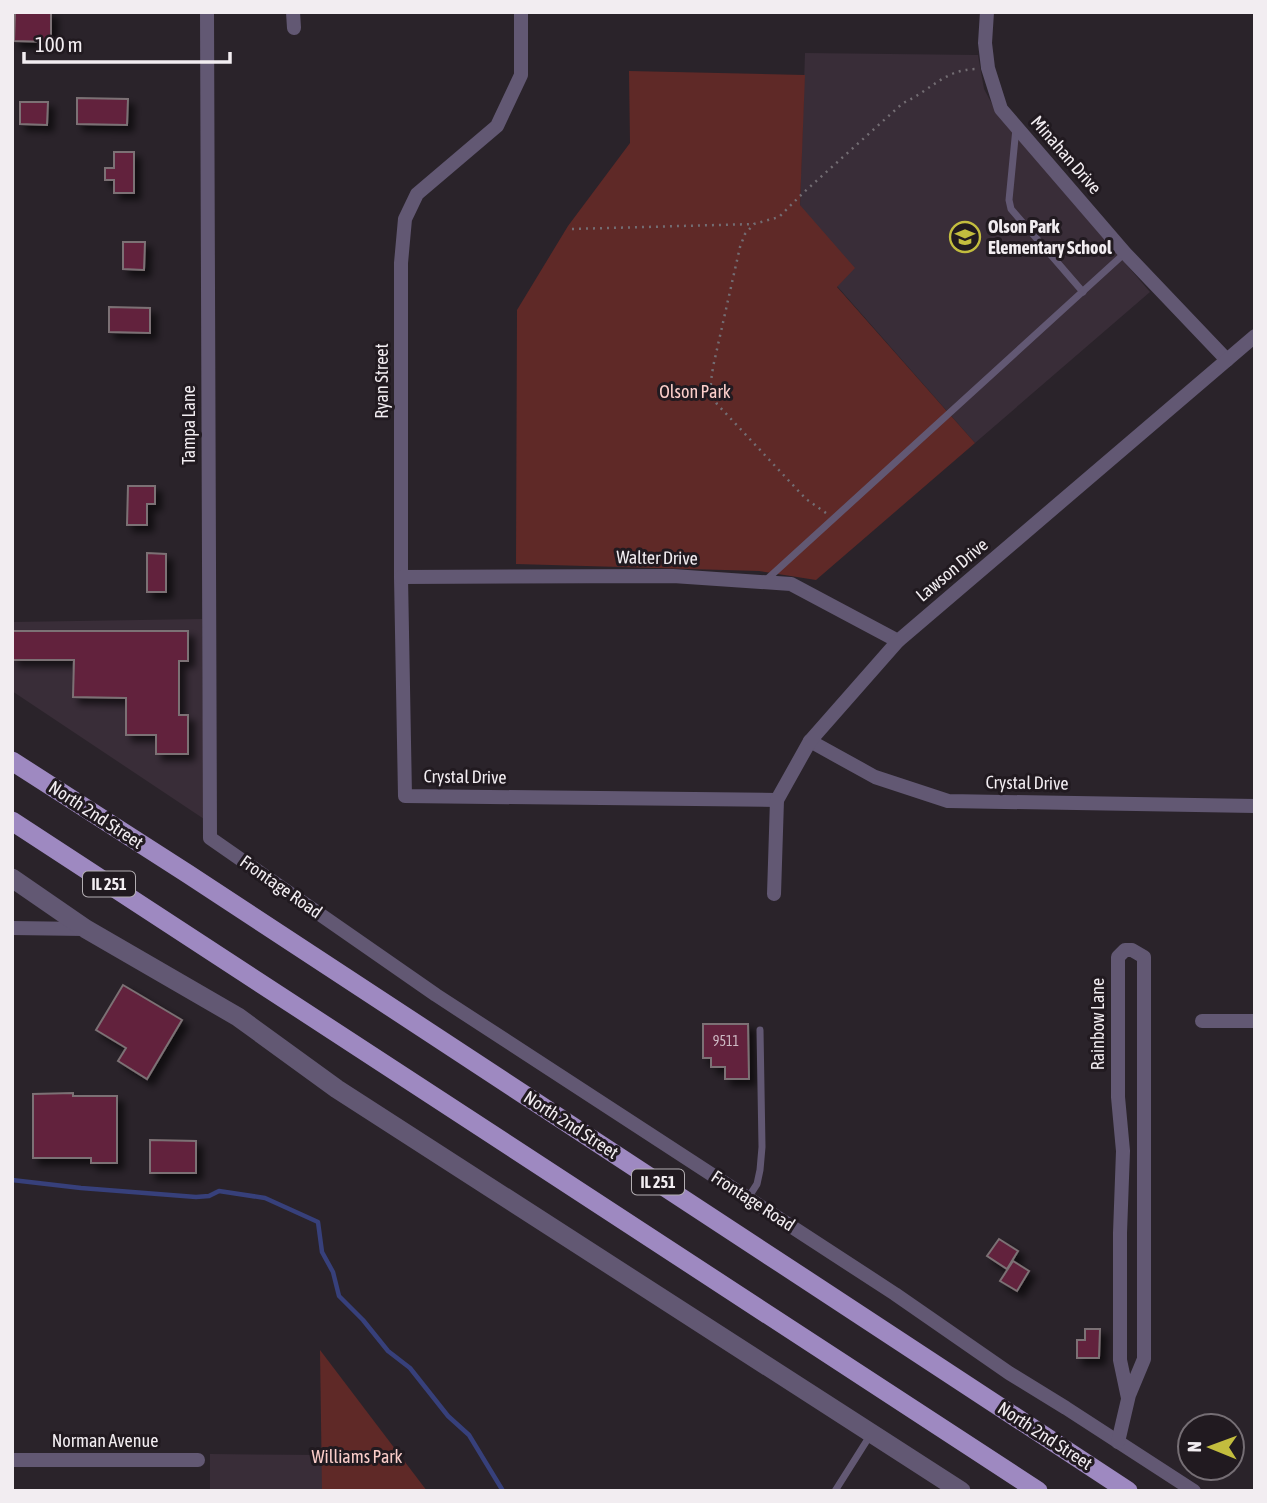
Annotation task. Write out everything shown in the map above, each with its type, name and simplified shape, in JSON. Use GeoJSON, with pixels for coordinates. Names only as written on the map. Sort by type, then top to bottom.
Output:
{"type":"FeatureCollection","features":[{"type":"Feature","properties":{"kind":"main road","name":"North 2nd Street"},"geometry":{"type":"LineString","coordinates":[[12,761],[1128,1491]]}},
{"type":"Feature","properties":{"kind":"main road","name":"IL 251"},"geometry":{"type":"LineString","coordinates":[[12,821],[1038,1491]]}},
{"type":"Feature","properties":{"kind":"street","name":"Tampa Lane"},"geometry":{"type":"LineString","coordinates":[[207,12],[210,838]]}},
{"type":"Feature","properties":{"kind":"street"},"geometry":{"type":"LineString","coordinates":[[293,12],[294,28]]}},
{"type":"Feature","properties":{"kind":"street","name":"Ryan Street"},"geometry":{"type":"LineString","coordinates":[[405,796],[401,577],[401,263],[405,219],[417,194],[497,126],[522,75],[521,12]]}},
{"type":"Feature","properties":{"kind":"street","name":"Minahan Drive"},"geometry":{"type":"LineString","coordinates":[[987,12],[985,43],[988,68],[1001,109],[1125,253],[1227,360]]}},
{"type":"Feature","properties":{"kind":"street","name":"Lawson Drive"},"geometry":{"type":"LineString","coordinates":[[774,894],[777,800],[810,741],[898,641],[1255,336]]}},
{"type":"Feature","properties":{"kind":"street","name":"Walter Drive"},"geometry":{"type":"LineString","coordinates":[[401,577],[673,576],[791,584],[898,641]]}},
{"type":"Feature","properties":{"kind":"street","name":"Crystal Drive"},"geometry":{"type":"LineString","coordinates":[[810,741],[876,777],[948,800],[1255,806]]}},
{"type":"Feature","properties":{"kind":"street","name":"Crystal Drive"},"geometry":{"type":"LineString","coordinates":[[405,796],[777,800]]}},
{"type":"Feature","properties":{"kind":"street","name":"Frontage Road"},"geometry":{"type":"LineString","coordinates":[[210,838],[436,995],[895,1294],[1009,1373],[1194,1491]]}},
{"type":"Feature","properties":{"kind":"street"},"geometry":{"type":"LineString","coordinates":[[12,878],[86,929],[238,1017],[337,1089],[961,1491]]}},
{"type":"Feature","properties":{"kind":"street"},"geometry":{"type":"LineString","coordinates":[[12,928],[86,929]]}},
{"type":"Feature","properties":{"kind":"street","name":"Rainbow Lane"},"geometry":{"type":"LineString","coordinates":[[1118,1442],[1128,1398],[1144,1359],[1144,957],[1132,950],[1125,950],[1118,957],[1118,1097],[1123,1151],[1120,1360],[1128,1398]]}},
{"type":"Feature","properties":{"kind":"street"},"geometry":{"type":"LineString","coordinates":[[1202,1021],[1255,1021]]}},
{"type":"Feature","properties":{"kind":"street","name":"Norman Avenue"},"geometry":{"type":"LineString","coordinates":[[12,1460],[198,1460]]}},
{"type":"Feature","properties":{"kind":"lane"},"geometry":{"type":"LineString","coordinates":[[1017,127],[1009,200],[1011,209],[1083,292]]}},
{"type":"Feature","properties":{"kind":"lane"},"geometry":{"type":"LineString","coordinates":[[764,582],[1125,253]]}},
{"type":"Feature","properties":{"kind":"lane"},"geometry":{"type":"LineString","coordinates":[[748,1198],[757,1184],[762,1147],[760,1030]]}},
{"type":"Feature","properties":{"kind":"lane"},"geometry":{"type":"LineString","coordinates":[[835,1491],[871,1433]]}},
{"type":"Feature","properties":{"kind":"path"},"geometry":{"type":"LineString","coordinates":[[572,229],[754,224],[779,217],[904,103],[956,71],[988,68]]}},
{"type":"Feature","properties":{"kind":"path"},"geometry":{"type":"LineString","coordinates":[[754,224],[745,234],[740,247],[713,367],[710,386],[712,395],[806,499],[835,518]]}},
{"type":"Feature","properties":{"kind":"shaded area","name":"Olson Park Elementary School"},"geometry":{"type":"Polygon","coordinates":[[[805,53],[978,55],[984,89],[998,115],[1150,292],[975,443],[837,286],[800,205],[805,53]]]}},
{"type":"Feature","properties":{"kind":"shaded area"},"geometry":{"type":"Polygon","coordinates":[[[202,619],[204,819],[12,691],[12,622],[202,619]]]}},
{"type":"Feature","properties":{"kind":"shaded area"},"geometry":{"type":"Polygon","coordinates":[[[210,1454],[322,1455],[322,1491],[210,1491],[210,1454]]]}},
{"type":"Feature","properties":{"kind":"green space","name":"Olson Park"},"geometry":{"type":"Polygon","coordinates":[[[629,71],[805,75],[800,205],[855,268],[837,287],[975,443],[816,580],[759,571],[516,564],[517,310],[568,226],[630,143],[629,71]]]}},
{"type":"Feature","properties":{"kind":"green space","name":"Williams Park"},"geometry":{"type":"Polygon","coordinates":[[[320,1350],[427,1491],[322,1491],[320,1350]]]}},
{"type":"Feature","properties":{"kind":"building"},"geometry":{"type":"Polygon","coordinates":[[[15,12],[51,12],[51,42],[14,41],[15,12]]]}},
{"type":"Feature","properties":{"kind":"building"},"geometry":{"type":"Polygon","coordinates":[[[77,98],[128,99],[127,125],[77,124],[77,98]]]}},
{"type":"Feature","properties":{"kind":"building"},"geometry":{"type":"Polygon","coordinates":[[[20,102],[48,102],[47,125],[20,124],[20,102]]]}},
{"type":"Feature","properties":{"kind":"building"},"geometry":{"type":"Polygon","coordinates":[[[114,152],[134,152],[134,193],[114,193],[114,180],[105,180],[105,168],[114,168],[114,152]]]}},
{"type":"Feature","properties":{"kind":"building"},"geometry":{"type":"Polygon","coordinates":[[[123,242],[145,242],[144,270],[123,269],[123,242]]]}},
{"type":"Feature","properties":{"kind":"building"},"geometry":{"type":"Polygon","coordinates":[[[109,307],[150,308],[150,333],[109,332],[109,307]]]}},
{"type":"Feature","properties":{"kind":"building"},"geometry":{"type":"Polygon","coordinates":[[[128,486],[155,486],[155,504],[147,504],[147,525],[127,525],[128,486]]]}},
{"type":"Feature","properties":{"kind":"building"},"geometry":{"type":"Polygon","coordinates":[[[147,553],[166,554],[166,592],[147,592],[147,553]]]}},
{"type":"Feature","properties":{"kind":"building"},"geometry":{"type":"Polygon","coordinates":[[[12,631],[188,631],[188,661],[179,661],[179,715],[188,715],[188,754],[156,754],[156,735],[126,735],[126,698],[73,697],[74,660],[12,660],[12,631]]]}},
{"type":"Feature","properties":{"kind":"building"},"geometry":{"type":"Polygon","coordinates":[[[123,985],[182,1020],[147,1079],[118,1061],[126,1048],[96,1030],[123,985]]]}},
{"type":"Feature","properties":{"kind":"building"},"geometry":{"type":"Polygon","coordinates":[[[703,1024],[748,1024],[749,1079],[725,1079],[725,1067],[711,1067],[711,1058],[703,1058],[703,1024]]]}},
{"type":"Feature","properties":{"kind":"building"},"geometry":{"type":"Polygon","coordinates":[[[73,1093],[73,1096],[117,1096],[117,1163],[91,1163],[91,1158],[33,1158],[33,1094],[73,1093]]]}},
{"type":"Feature","properties":{"kind":"building"},"geometry":{"type":"Polygon","coordinates":[[[150,1140],[196,1141],[196,1173],[150,1173],[150,1140]]]}},
{"type":"Feature","properties":{"kind":"building"},"geometry":{"type":"Polygon","coordinates":[[[999,1239],[1018,1251],[1007,1269],[987,1256],[999,1239]]]}},
{"type":"Feature","properties":{"kind":"building"},"geometry":{"type":"Polygon","coordinates":[[[1013,1261],[1029,1271],[1017,1291],[1000,1281],[1013,1261]]]}},
{"type":"Feature","properties":{"kind":"building"},"geometry":{"type":"Polygon","coordinates":[[[1085,1329],[1100,1329],[1099,1358],[1077,1358],[1077,1340],[1085,1340],[1085,1329]]]}},
{"type":"Feature","properties":{"kind":"waterway"},"geometry":{"type":"LineString","coordinates":[[12,1180],[196,1197],[209,1196],[219,1191],[265,1198],[318,1222],[322,1252],[333,1272],[339,1296],[388,1351],[410,1368],[448,1416],[469,1435],[503,1491]]}},
{"type":"Feature","properties":{"kind":"place","name":"Olson Park Elementary School"},"geometry":{"type":"Point","coordinates":[965,237]}}]}
